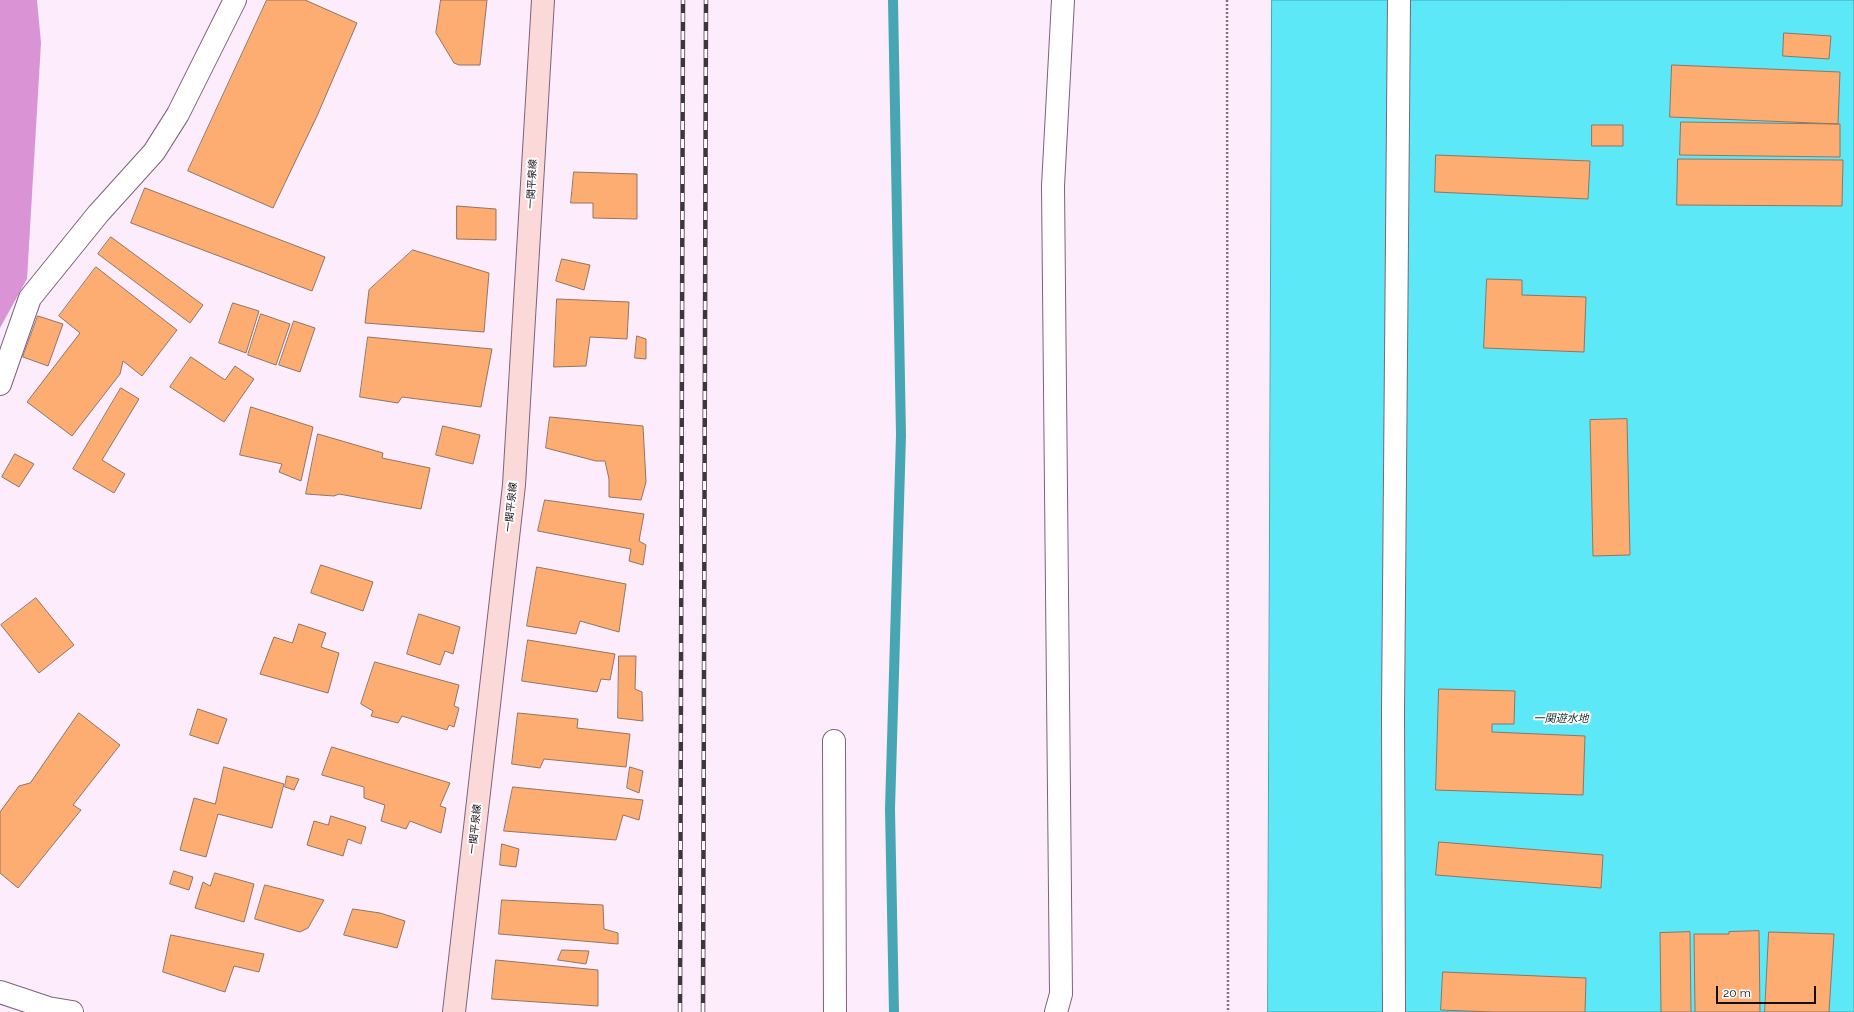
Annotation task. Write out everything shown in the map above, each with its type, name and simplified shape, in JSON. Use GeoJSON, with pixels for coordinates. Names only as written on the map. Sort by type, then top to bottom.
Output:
{"type":"FeatureCollection","features":[{"type":"Feature","properties":{"kind":"main road","name":"一関平泉線"},"geometry":{"type":"LineString","coordinates":[[454,1012],[514,485],[543,0]]}},
{"type":"Feature","properties":{"kind":"street"},"geometry":{"type":"LineString","coordinates":[[0,384],[30,298],[98,214],[154,152],[178,114],[235,0]]}},
{"type":"Feature","properties":{"kind":"street"},"geometry":{"type":"LineString","coordinates":[[1056,1012],[1061,994],[1053,186],[1063,0]]}},
{"type":"Feature","properties":{"kind":"street"},"geometry":{"type":"LineString","coordinates":[[1394,1012],[1393,704],[1399,0]]}},
{"type":"Feature","properties":{"kind":"street"},"geometry":{"type":"LineString","coordinates":[[834,741],[835,1012]]}},
{"type":"Feature","properties":{"kind":"street"},"geometry":{"type":"LineString","coordinates":[[0,992],[48,1008],[72,1012]]}},
{"type":"Feature","properties":{"kind":"path"},"geometry":{"type":"LineString","coordinates":[[1227,0],[1228,1012]]}},
{"type":"Feature","properties":{"kind":"shaded area"},"geometry":{"type":"Polygon","coordinates":[[[0,0],[37,0],[41,43],[27,279],[0,328],[0,0]]]}},
{"type":"Feature","properties":{"kind":"water","name":"一関遊水地"},"geometry":{"type":"Polygon","coordinates":[[[1272,0],[1854,0],[1854,1012],[1268,1012],[1272,0]]]}},
{"type":"Feature","properties":{"kind":"building"},"geometry":{"type":"Polygon","coordinates":[[[267,0],[305,0],[357,23],[317,116],[273,208],[188,171],[267,0]]]}},
{"type":"Feature","properties":{"kind":"building"},"geometry":{"type":"Polygon","coordinates":[[[441,0],[487,0],[480,65],[459,65],[454,63],[436,33],[441,0]]]}},
{"type":"Feature","properties":{"kind":"building"},"geometry":{"type":"Polygon","coordinates":[[[1784,33],[1831,36],[1829,59],[1783,56],[1784,33]]]}},
{"type":"Feature","properties":{"kind":"building"},"geometry":{"type":"Polygon","coordinates":[[[1672,65],[1840,72],[1838,124],[1670,117],[1672,65]]]}},
{"type":"Feature","properties":{"kind":"building"},"geometry":{"type":"Polygon","coordinates":[[[1681,122],[1840,124],[1840,157],[1680,155],[1681,122]]]}},
{"type":"Feature","properties":{"kind":"building"},"geometry":{"type":"Polygon","coordinates":[[[1592,125],[1623,125],[1623,146],[1592,146],[1592,125]]]}},
{"type":"Feature","properties":{"kind":"building"},"geometry":{"type":"Polygon","coordinates":[[[1436,155],[1590,161],[1588,199],[1435,192],[1436,155]]]}},
{"type":"Feature","properties":{"kind":"building"},"geometry":{"type":"Polygon","coordinates":[[[1678,159],[1843,160],[1842,206],[1677,205],[1678,159]]]}},
{"type":"Feature","properties":{"kind":"building"},"geometry":{"type":"Polygon","coordinates":[[[574,172],[637,174],[637,219],[593,218],[593,203],[571,203],[574,172]]]}},
{"type":"Feature","properties":{"kind":"building"},"geometry":{"type":"Polygon","coordinates":[[[145,188],[325,257],[312,291],[131,223],[145,188]]]}},
{"type":"Feature","properties":{"kind":"building"},"geometry":{"type":"Polygon","coordinates":[[[457,206],[496,209],[496,240],[457,239],[457,206]]]}},
{"type":"Feature","properties":{"kind":"building"},"geometry":{"type":"Polygon","coordinates":[[[111,237],[203,305],[190,323],[98,254],[111,237]]]}},
{"type":"Feature","properties":{"kind":"building"},"geometry":{"type":"Polygon","coordinates":[[[413,250],[489,273],[484,332],[365,323],[369,290],[413,250]]]}},
{"type":"Feature","properties":{"kind":"building"},"geometry":{"type":"Polygon","coordinates":[[[562,259],[590,265],[584,290],[556,281],[562,259]]]}},
{"type":"Feature","properties":{"kind":"building"},"geometry":{"type":"Polygon","coordinates":[[[96,267],[177,330],[142,376],[123,361],[120,374],[72,436],[27,402],[80,333],[59,316],[96,267]]]}},
{"type":"Feature","properties":{"kind":"building"},"geometry":{"type":"Polygon","coordinates":[[[1487,279],[1522,280],[1522,295],[1586,297],[1584,352],[1484,348],[1487,279]]]}},
{"type":"Feature","properties":{"kind":"building"},"geometry":{"type":"Polygon","coordinates":[[[557,299],[629,302],[627,339],[590,337],[586,366],[554,367],[557,299]]]}},
{"type":"Feature","properties":{"kind":"building"},"geometry":{"type":"Polygon","coordinates":[[[233,303],[259,311],[246,353],[219,343],[233,303]]]}},
{"type":"Feature","properties":{"kind":"building"},"geometry":{"type":"Polygon","coordinates":[[[261,314],[290,324],[276,365],[248,355],[261,314]]]}},
{"type":"Feature","properties":{"kind":"building"},"geometry":{"type":"Polygon","coordinates":[[[38,316],[63,324],[48,366],[23,357],[38,316]]]}},
{"type":"Feature","properties":{"kind":"building"},"geometry":{"type":"Polygon","coordinates":[[[294,321],[315,328],[300,372],[279,365],[294,321]]]}},
{"type":"Feature","properties":{"kind":"building"},"geometry":{"type":"Polygon","coordinates":[[[637,336],[646,339],[646,359],[635,358],[637,336]]]}},
{"type":"Feature","properties":{"kind":"building"},"geometry":{"type":"Polygon","coordinates":[[[368,337],[492,349],[481,407],[402,397],[398,403],[360,397],[368,337]]]}},
{"type":"Feature","properties":{"kind":"building"},"geometry":{"type":"Polygon","coordinates":[[[191,357],[225,380],[235,366],[254,379],[224,422],[170,387],[191,357]]]}},
{"type":"Feature","properties":{"kind":"building"},"geometry":{"type":"Polygon","coordinates":[[[121,388],[139,399],[102,460],[125,474],[114,493],[73,469],[121,388]]]}},
{"type":"Feature","properties":{"kind":"building"},"geometry":{"type":"Polygon","coordinates":[[[251,407],[313,427],[301,481],[279,472],[282,464],[240,455],[251,407]]]}},
{"type":"Feature","properties":{"kind":"building"},"geometry":{"type":"Polygon","coordinates":[[[550,417],[643,426],[646,482],[641,500],[609,497],[609,479],[605,461],[596,461],[546,448],[550,417]]]}},
{"type":"Feature","properties":{"kind":"building"},"geometry":{"type":"Polygon","coordinates":[[[1627,419],[1630,555],[1593,556],[1590,420],[1627,419]]]}},
{"type":"Feature","properties":{"kind":"building"},"geometry":{"type":"Polygon","coordinates":[[[443,426],[480,435],[473,464],[436,455],[443,426]]]}},
{"type":"Feature","properties":{"kind":"building"},"geometry":{"type":"Polygon","coordinates":[[[318,434],[383,453],[382,458],[430,468],[421,509],[339,494],[334,496],[306,494],[318,434]]]}},
{"type":"Feature","properties":{"kind":"building"},"geometry":{"type":"Polygon","coordinates":[[[15,454],[34,464],[19,487],[2,477],[15,454]]]}},
{"type":"Feature","properties":{"kind":"building"},"geometry":{"type":"Polygon","coordinates":[[[545,500],[644,514],[639,541],[646,545],[643,565],[629,561],[631,549],[538,531],[545,500]]]}},
{"type":"Feature","properties":{"kind":"building"},"geometry":{"type":"Polygon","coordinates":[[[321,565],[373,582],[363,611],[311,593],[321,565]]]}},
{"type":"Feature","properties":{"kind":"building"},"geometry":{"type":"Polygon","coordinates":[[[537,567],[626,584],[619,632],[580,621],[576,634],[527,626],[537,567]]]}},
{"type":"Feature","properties":{"kind":"building"},"geometry":{"type":"Polygon","coordinates":[[[36,598],[74,645],[39,673],[1,625],[36,598]]]}},
{"type":"Feature","properties":{"kind":"building"},"geometry":{"type":"Polygon","coordinates":[[[419,614],[460,627],[453,654],[445,651],[440,665],[407,654],[419,614]]]}},
{"type":"Feature","properties":{"kind":"building"},"geometry":{"type":"Polygon","coordinates":[[[299,624],[326,633],[321,647],[339,653],[328,693],[260,674],[274,637],[292,643],[299,624]]]}},
{"type":"Feature","properties":{"kind":"building"},"geometry":{"type":"Polygon","coordinates":[[[528,640],[615,654],[610,680],[601,679],[597,692],[522,681],[528,640]]]}},
{"type":"Feature","properties":{"kind":"building"},"geometry":{"type":"Polygon","coordinates":[[[619,656],[636,656],[635,689],[642,692],[643,721],[618,718],[619,656]]]}},
{"type":"Feature","properties":{"kind":"building"},"geometry":{"type":"Polygon","coordinates":[[[375,662],[459,685],[454,706],[459,708],[454,727],[449,725],[447,730],[402,716],[398,723],[371,716],[373,711],[361,704],[375,662]]]}},
{"type":"Feature","properties":{"kind":"building"},"geometry":{"type":"Polygon","coordinates":[[[1439,689],[1515,691],[1514,724],[1492,724],[1492,732],[1585,736],[1583,795],[1436,790],[1439,689]]]}},
{"type":"Feature","properties":{"kind":"building"},"geometry":{"type":"Polygon","coordinates":[[[198,709],[227,719],[218,744],[190,735],[198,709]]]}},
{"type":"Feature","properties":{"kind":"building"},"geometry":{"type":"Polygon","coordinates":[[[79,713],[120,745],[73,805],[81,810],[18,888],[0,873],[0,812],[19,786],[30,783],[79,713]]]}},
{"type":"Feature","properties":{"kind":"building"},"geometry":{"type":"Polygon","coordinates":[[[518,713],[578,719],[577,728],[630,734],[626,767],[544,759],[540,768],[512,764],[518,713]]]}},
{"type":"Feature","properties":{"kind":"building"},"geometry":{"type":"Polygon","coordinates":[[[332,747],[450,783],[440,806],[446,808],[441,833],[410,821],[406,829],[381,821],[385,805],[364,798],[364,787],[322,775],[332,747]]]}},
{"type":"Feature","properties":{"kind":"building"},"geometry":{"type":"Polygon","coordinates":[[[224,767],[284,784],[272,828],[218,814],[206,857],[180,850],[194,798],[215,804],[224,767]]]}},
{"type":"Feature","properties":{"kind":"building"},"geometry":{"type":"Polygon","coordinates":[[[630,767],[643,771],[639,793],[627,788],[630,767]]]}},
{"type":"Feature","properties":{"kind":"building"},"geometry":{"type":"Polygon","coordinates":[[[287,776],[299,779],[294,790],[285,787],[287,776]]]}},
{"type":"Feature","properties":{"kind":"building"},"geometry":{"type":"Polygon","coordinates":[[[513,787],[643,800],[639,820],[623,815],[616,840],[504,831],[513,787]]]}},
{"type":"Feature","properties":{"kind":"building"},"geometry":{"type":"Polygon","coordinates":[[[331,816],[366,827],[361,844],[348,839],[343,856],[307,845],[314,821],[328,825],[331,816]]]}},
{"type":"Feature","properties":{"kind":"building"},"geometry":{"type":"Polygon","coordinates":[[[1439,842],[1603,855],[1601,888],[1436,875],[1439,842]]]}},
{"type":"Feature","properties":{"kind":"building"},"geometry":{"type":"Polygon","coordinates":[[[502,844],[519,849],[516,867],[500,865],[502,844]]]}},
{"type":"Feature","properties":{"kind":"building"},"geometry":{"type":"Polygon","coordinates":[[[174,871],[193,877],[189,890],[170,884],[174,871]]]}},
{"type":"Feature","properties":{"kind":"building"},"geometry":{"type":"Polygon","coordinates":[[[215,873],[254,884],[244,922],[195,908],[203,882],[210,886],[215,873]]]}},
{"type":"Feature","properties":{"kind":"building"},"geometry":{"type":"Polygon","coordinates":[[[265,885],[324,900],[308,928],[300,932],[255,919],[265,885]]]}},
{"type":"Feature","properties":{"kind":"building"},"geometry":{"type":"Polygon","coordinates":[[[502,900],[603,905],[604,929],[618,933],[618,944],[499,934],[502,900]]]}},
{"type":"Feature","properties":{"kind":"building"},"geometry":{"type":"Polygon","coordinates":[[[353,909],[380,913],[405,921],[397,948],[344,935],[353,909]]]}},
{"type":"Feature","properties":{"kind":"building"},"geometry":{"type":"Polygon","coordinates":[[[1759,931],[1760,1012],[1695,1012],[1694,934],[1729,934],[1729,932],[1759,931]]]}},
{"type":"Feature","properties":{"kind":"building"},"geometry":{"type":"Polygon","coordinates":[[[1690,932],[1691,1012],[1661,1012],[1660,933],[1690,932]]]}},
{"type":"Feature","properties":{"kind":"building"},"geometry":{"type":"Polygon","coordinates":[[[1769,932],[1834,934],[1829,1012],[1765,1012],[1769,932]]]}},
{"type":"Feature","properties":{"kind":"building"},"geometry":{"type":"Polygon","coordinates":[[[171,935],[264,954],[259,972],[234,966],[225,992],[163,972],[171,935]]]}},
{"type":"Feature","properties":{"kind":"building"},"geometry":{"type":"Polygon","coordinates":[[[562,950],[589,951],[586,964],[558,960],[562,950]]]}},
{"type":"Feature","properties":{"kind":"building"},"geometry":{"type":"Polygon","coordinates":[[[496,960],[598,970],[598,1006],[492,999],[496,960]]]}},
{"type":"Feature","properties":{"kind":"building"},"geometry":{"type":"Polygon","coordinates":[[[1443,972],[1586,978],[1585,1012],[1492,1012],[1441,1010],[1443,972]]]}},
{"type":"Feature","properties":{"kind":"waterway"},"geometry":{"type":"LineString","coordinates":[[893,0],[901,435],[890,809],[894,1012]]}},
{"type":"Feature","properties":{"kind":"railway"},"geometry":{"type":"LineString","coordinates":[[680,1012],[683,0]]}},
{"type":"Feature","properties":{"kind":"railway"},"geometry":{"type":"LineString","coordinates":[[703,1012],[706,0]]}}]}
